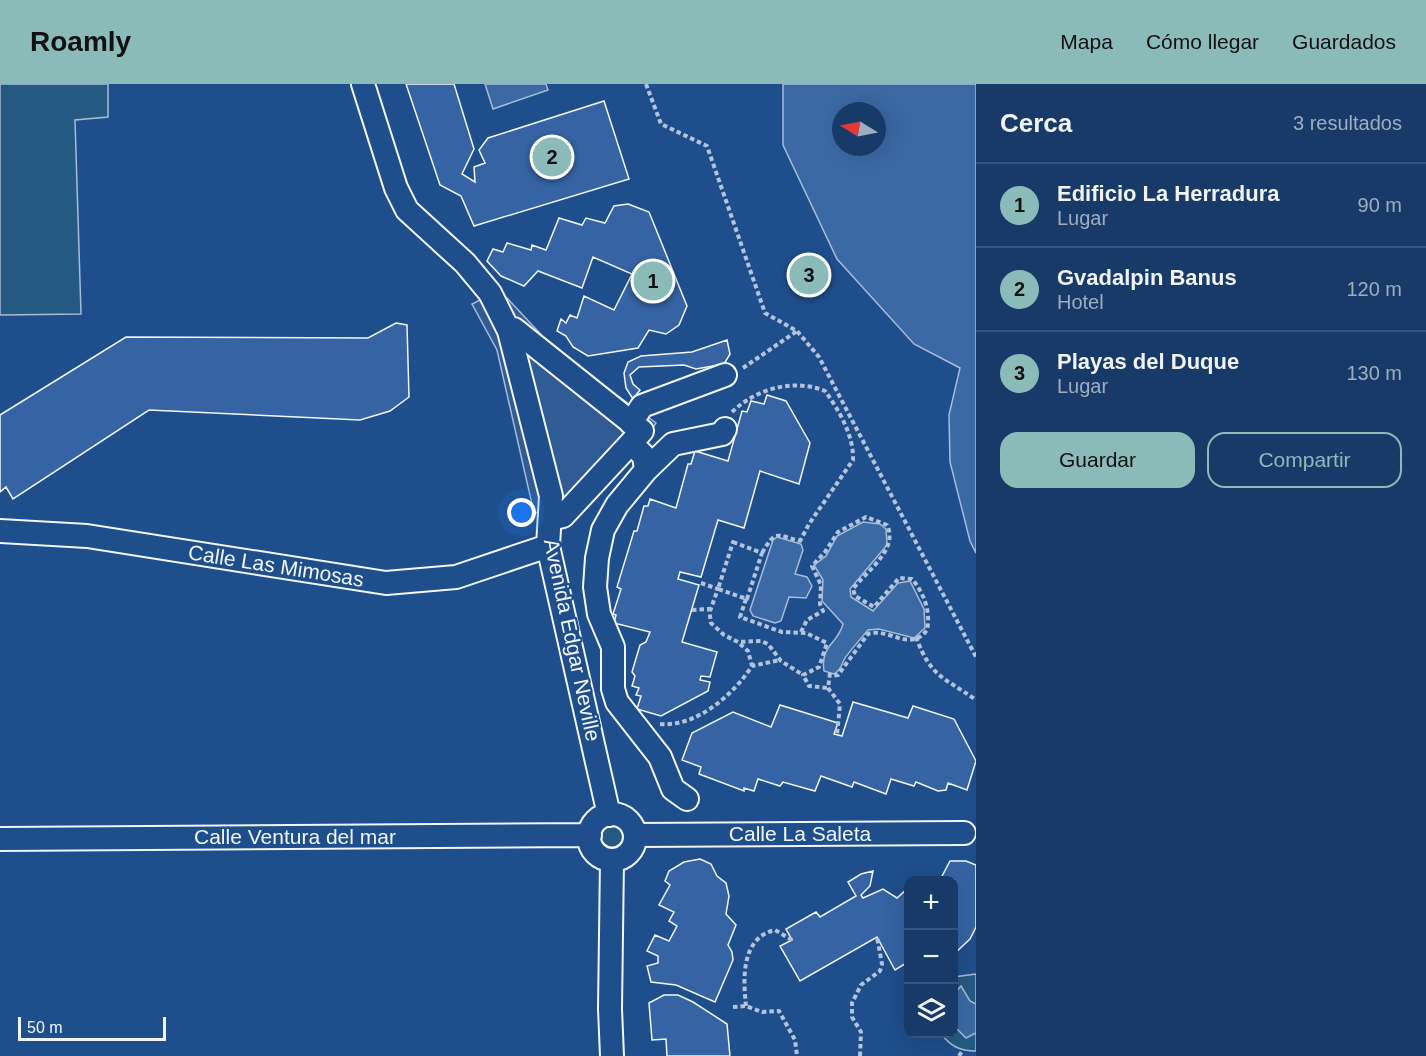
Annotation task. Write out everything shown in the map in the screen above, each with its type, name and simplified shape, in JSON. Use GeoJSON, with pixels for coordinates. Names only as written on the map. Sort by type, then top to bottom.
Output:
{"type":"FeatureCollection","features":[{"type":"Feature","properties":{"kind":"street","name":"Avenida Edgar Neville"},"geometry":{"type":"LineString","coordinates":[[363,84],[396,188],[407,210],[465,263],[490,293],[509,331],[551,496],[548,546],[609,814]]}},
{"type":"Feature","properties":{"kind":"street"},"geometry":{"type":"LineString","coordinates":[[509,331],[514,329],[631,433],[644,456],[646,470]]}},
{"type":"Feature","properties":{"kind":"street"},"geometry":{"type":"LineString","coordinates":[[550,519],[563,516],[631,433],[642,406],[725,375]]}},
{"type":"Feature","properties":{"kind":"street"},"geometry":{"type":"LineString","coordinates":[[687,799],[673,789],[660,757],[617,702],[613,688],[613,647],[598,614],[594,587],[603,530],[617,505],[646,470],[674,444],[722,434],[725,429]]}},
{"type":"Feature","properties":{"kind":"street","name":"Calle Las Mimosas"},"geometry":{"type":"LineString","coordinates":[[0,531],[87,536],[386,583],[456,577],[548,546]]}},
{"type":"Feature","properties":{"kind":"street"},"geometry":{"type":"LineString","coordinates":[[609,814],[620,815],[628,821],[635,835],[634,843],[626,855],[612,860],[593,849],[590,835],[594,824],[609,814]]}},
{"type":"Feature","properties":{"kind":"street","name":"Calle La Saleta"},"geometry":{"type":"LineString","coordinates":[[635,835],[964,833]]}},
{"type":"Feature","properties":{"kind":"street","name":"Calle Ventura del mar"},"geometry":{"type":"LineString","coordinates":[[0,839],[590,835]]}},
{"type":"Feature","properties":{"kind":"street"},"geometry":{"type":"LineString","coordinates":[[612,860],[610,1009],[612,1056]]}},
{"type":"Feature","properties":{"kind":"path"},"geometry":{"type":"LineString","coordinates":[[646,84],[661,124],[707,146],[765,314],[797,331],[819,357],[976,657]]}},
{"type":"Feature","properties":{"kind":"path"},"geometry":{"type":"LineString","coordinates":[[725,375],[744,368],[797,331]]}},
{"type":"Feature","properties":{"kind":"path"},"geometry":{"type":"LineString","coordinates":[[725,429],[729,415],[743,402],[770,390],[802,385],[825,392],[830,398],[847,429],[854,448],[853,460],[808,524],[800,542],[779,534],[775,535],[762,553],[740,617],[782,632],[801,632],[827,643],[819,667],[803,675]]}},
{"type":"Feature","properties":{"kind":"path"},"geometry":{"type":"LineString","coordinates":[[801,632],[807,620],[823,611],[820,604],[821,585],[812,566],[815,560],[825,552],[838,532],[866,517],[887,525],[890,541],[886,550],[853,589],[855,596],[874,607],[899,578],[912,579],[921,591],[929,614],[927,630],[917,638],[907,641],[874,632],[868,634],[838,675],[829,674],[828,688],[840,704],[837,735]]}},
{"type":"Feature","properties":{"kind":"path"},"geometry":{"type":"LineString","coordinates":[[752,666],[748,651],[714,627],[710,612],[733,542],[762,553]]}},
{"type":"Feature","properties":{"kind":"path"},"geometry":{"type":"LineString","coordinates":[[701,583],[746,599]]}},
{"type":"Feature","properties":{"kind":"path"},"geometry":{"type":"LineString","coordinates":[[692,610],[709,609],[710,612]]}},
{"type":"Feature","properties":{"kind":"path"},"geometry":{"type":"LineString","coordinates":[[917,638],[926,663],[960,692],[976,700]]}},
{"type":"Feature","properties":{"kind":"path"},"geometry":{"type":"LineString","coordinates":[[738,642],[761,641],[768,644],[780,660],[803,675],[809,686],[828,688]]}},
{"type":"Feature","properties":{"kind":"path"},"geometry":{"type":"LineString","coordinates":[[643,734],[650,727],[658,724],[676,725],[715,705],[742,681],[752,666],[780,660]]}},
{"type":"Feature","properties":{"kind":"path"},"geometry":{"type":"LineString","coordinates":[[746,1006],[745,964],[755,940],[763,933],[775,930],[792,940]]}},
{"type":"Feature","properties":{"kind":"path"},"geometry":{"type":"LineString","coordinates":[[861,1056],[861,1032],[852,1017],[852,1002],[861,985],[880,971],[882,964],[877,937]]}},
{"type":"Feature","properties":{"kind":"path"},"geometry":{"type":"LineString","coordinates":[[733,1007],[746,1006],[762,1012],[779,1011],[795,1040],[796,1056]]}},
{"type":"Feature","properties":{"kind":"path"},"geometry":{"type":"LineString","coordinates":[[959,1056],[963,1050]]}},
{"type":"Feature","properties":{"kind":"shaded area"},"geometry":{"type":"Polygon","coordinates":[[[0,84],[108,84],[108,117],[75,120],[81,314],[0,315],[0,84]]]}},
{"type":"Feature","properties":{"kind":"shaded area"},"geometry":{"type":"Polygon","coordinates":[[[485,84],[546,84],[548,90],[493,109],[485,84]]]}},
{"type":"Feature","properties":{"kind":"shaded area"},"geometry":{"type":"Polygon","coordinates":[[[783,84],[976,84],[976,553],[970,541],[950,462],[949,415],[960,368],[914,344],[837,259],[783,145],[783,84]]]}},
{"type":"Feature","properties":{"kind":"shaded area"},"geometry":{"type":"Polygon","coordinates":[[[484,298],[492,312],[507,298],[561,356],[656,423],[648,435],[568,506],[534,513],[497,350],[472,304],[484,298]]]}},
{"type":"Feature","properties":{"kind":"shaded area"},"geometry":{"type":"Polygon","coordinates":[[[863,522],[880,524],[886,529],[887,545],[850,589],[851,597],[873,611],[898,583],[910,581],[924,609],[925,628],[914,638],[879,629],[868,630],[834,674],[824,671],[823,662],[827,650],[841,631],[843,624],[822,601],[823,580],[814,565],[826,556],[837,536],[863,522]]]}},
{"type":"Feature","properties":{"kind":"shaded area"},"geometry":{"type":"Polygon","coordinates":[[[777,537],[801,544],[803,550],[795,574],[807,577],[812,586],[806,598],[789,597],[781,621],[775,623],[753,616],[750,610],[773,540],[777,537]]]}},
{"type":"Feature","properties":{"kind":"shaded area"},"geometry":{"type":"Polygon","coordinates":[[[612,825],[620,828],[623,836],[620,844],[612,847],[604,844],[601,836],[604,828],[612,825]]]}},
{"type":"Feature","properties":{"kind":"shaded area"},"geometry":{"type":"Polygon","coordinates":[[[976,974],[976,1051],[956,1047],[944,1038],[958,1038],[958,976],[976,974]]]}},
{"type":"Feature","properties":{"kind":"shaded area"},"geometry":{"type":"Polygon","coordinates":[[[961,986],[970,1001],[976,1004],[976,1033],[966,1038],[958,1030],[958,989],[961,986]]]}},
{"type":"Feature","properties":{"kind":"building"},"geometry":{"type":"Polygon","coordinates":[[[406,84],[454,84],[474,149],[462,174],[475,182],[474,167],[485,163],[479,150],[488,138],[604,101],[629,179],[474,226],[461,196],[440,185],[406,84]]]}},
{"type":"Feature","properties":{"kind":"building"},"geometry":{"type":"Polygon","coordinates":[[[628,204],[649,212],[687,306],[679,325],[666,334],[649,330],[638,348],[588,356],[573,347],[566,336],[557,331],[561,319],[566,323],[570,315],[577,318],[584,296],[614,310],[632,274],[593,257],[582,288],[538,271],[524,286],[501,276],[487,261],[493,249],[503,252],[507,243],[531,250],[532,245],[546,250],[559,218],[582,225],[586,218],[605,223],[614,206],[628,204]]]}},
{"type":"Feature","properties":{"kind":"building"},"geometry":{"type":"Polygon","coordinates":[[[396,323],[407,325],[409,397],[390,411],[360,420],[149,410],[13,499],[6,487],[0,492],[0,415],[126,337],[368,338],[396,323]]]}},
{"type":"Feature","properties":{"kind":"building"},"geometry":{"type":"Polygon","coordinates":[[[727,340],[730,354],[724,364],[696,369],[684,365],[639,367],[630,375],[633,384],[640,390],[633,399],[626,388],[624,373],[628,362],[641,356],[692,352],[727,340]]]}},
{"type":"Feature","properties":{"kind":"building"},"geometry":{"type":"Polygon","coordinates":[[[767,395],[786,401],[810,443],[799,484],[760,471],[744,528],[718,520],[701,577],[680,572],[678,579],[699,585],[682,642],[717,652],[710,677],[701,676],[700,680],[710,682],[708,691],[661,716],[637,709],[641,696],[636,695],[639,688],[632,686],[635,676],[632,672],[640,645],[646,642],[650,632],[614,623],[616,615],[613,614],[621,589],[617,587],[644,506],[648,506],[650,499],[676,508],[688,464],[691,464],[695,451],[728,461],[742,411],[747,412],[751,401],[764,404],[767,395]]]}},
{"type":"Feature","properties":{"kind":"building"},"geometry":{"type":"Polygon","coordinates":[[[853,702],[908,718],[913,706],[954,719],[976,761],[967,790],[948,783],[946,790],[938,791],[916,782],[914,786],[891,779],[886,794],[854,782],[852,787],[821,776],[815,791],[783,782],[780,786],[758,779],[754,791],[744,788],[744,791],[699,774],[701,767],[682,760],[692,733],[733,712],[771,727],[780,705],[838,723],[834,734],[842,736],[853,702]]]}},
{"type":"Feature","properties":{"kind":"building"},"geometry":{"type":"Polygon","coordinates":[[[700,859],[711,864],[717,876],[726,883],[729,896],[726,914],[736,925],[728,945],[733,960],[715,1002],[676,985],[651,982],[647,966],[658,963],[658,956],[647,951],[655,935],[669,941],[677,926],[669,921],[674,912],[659,905],[670,885],[665,881],[669,871],[684,862],[700,859]]]}},
{"type":"Feature","properties":{"kind":"building"},"geometry":{"type":"Polygon","coordinates":[[[950,861],[966,861],[976,865],[976,927],[970,939],[958,950],[958,876],[942,876],[950,861]]]}},
{"type":"Feature","properties":{"kind":"building"},"geometry":{"type":"Polygon","coordinates":[[[873,871],[870,886],[861,895],[863,898],[883,889],[897,898],[904,892],[904,964],[895,970],[877,937],[800,981],[780,946],[792,940],[786,929],[816,912],[820,917],[856,896],[848,882],[861,874],[873,871]]]}},
{"type":"Feature","properties":{"kind":"building"},"geometry":{"type":"Polygon","coordinates":[[[664,995],[678,995],[727,1024],[730,1056],[667,1056],[666,1039],[652,1040],[649,1003],[664,995]]]}},
{"type":"Feature","properties":{"kind":"place","name":"Gvadalpin Banus"},"geometry":{"type":"Point","coordinates":[552,157]}},
{"type":"Feature","properties":{"kind":"place","name":"Playas del Duque"},"geometry":{"type":"Point","coordinates":[809,275]}},
{"type":"Feature","properties":{"kind":"place","name":"Edificio La Herradura"},"geometry":{"type":"Point","coordinates":[653,281]}}]}
